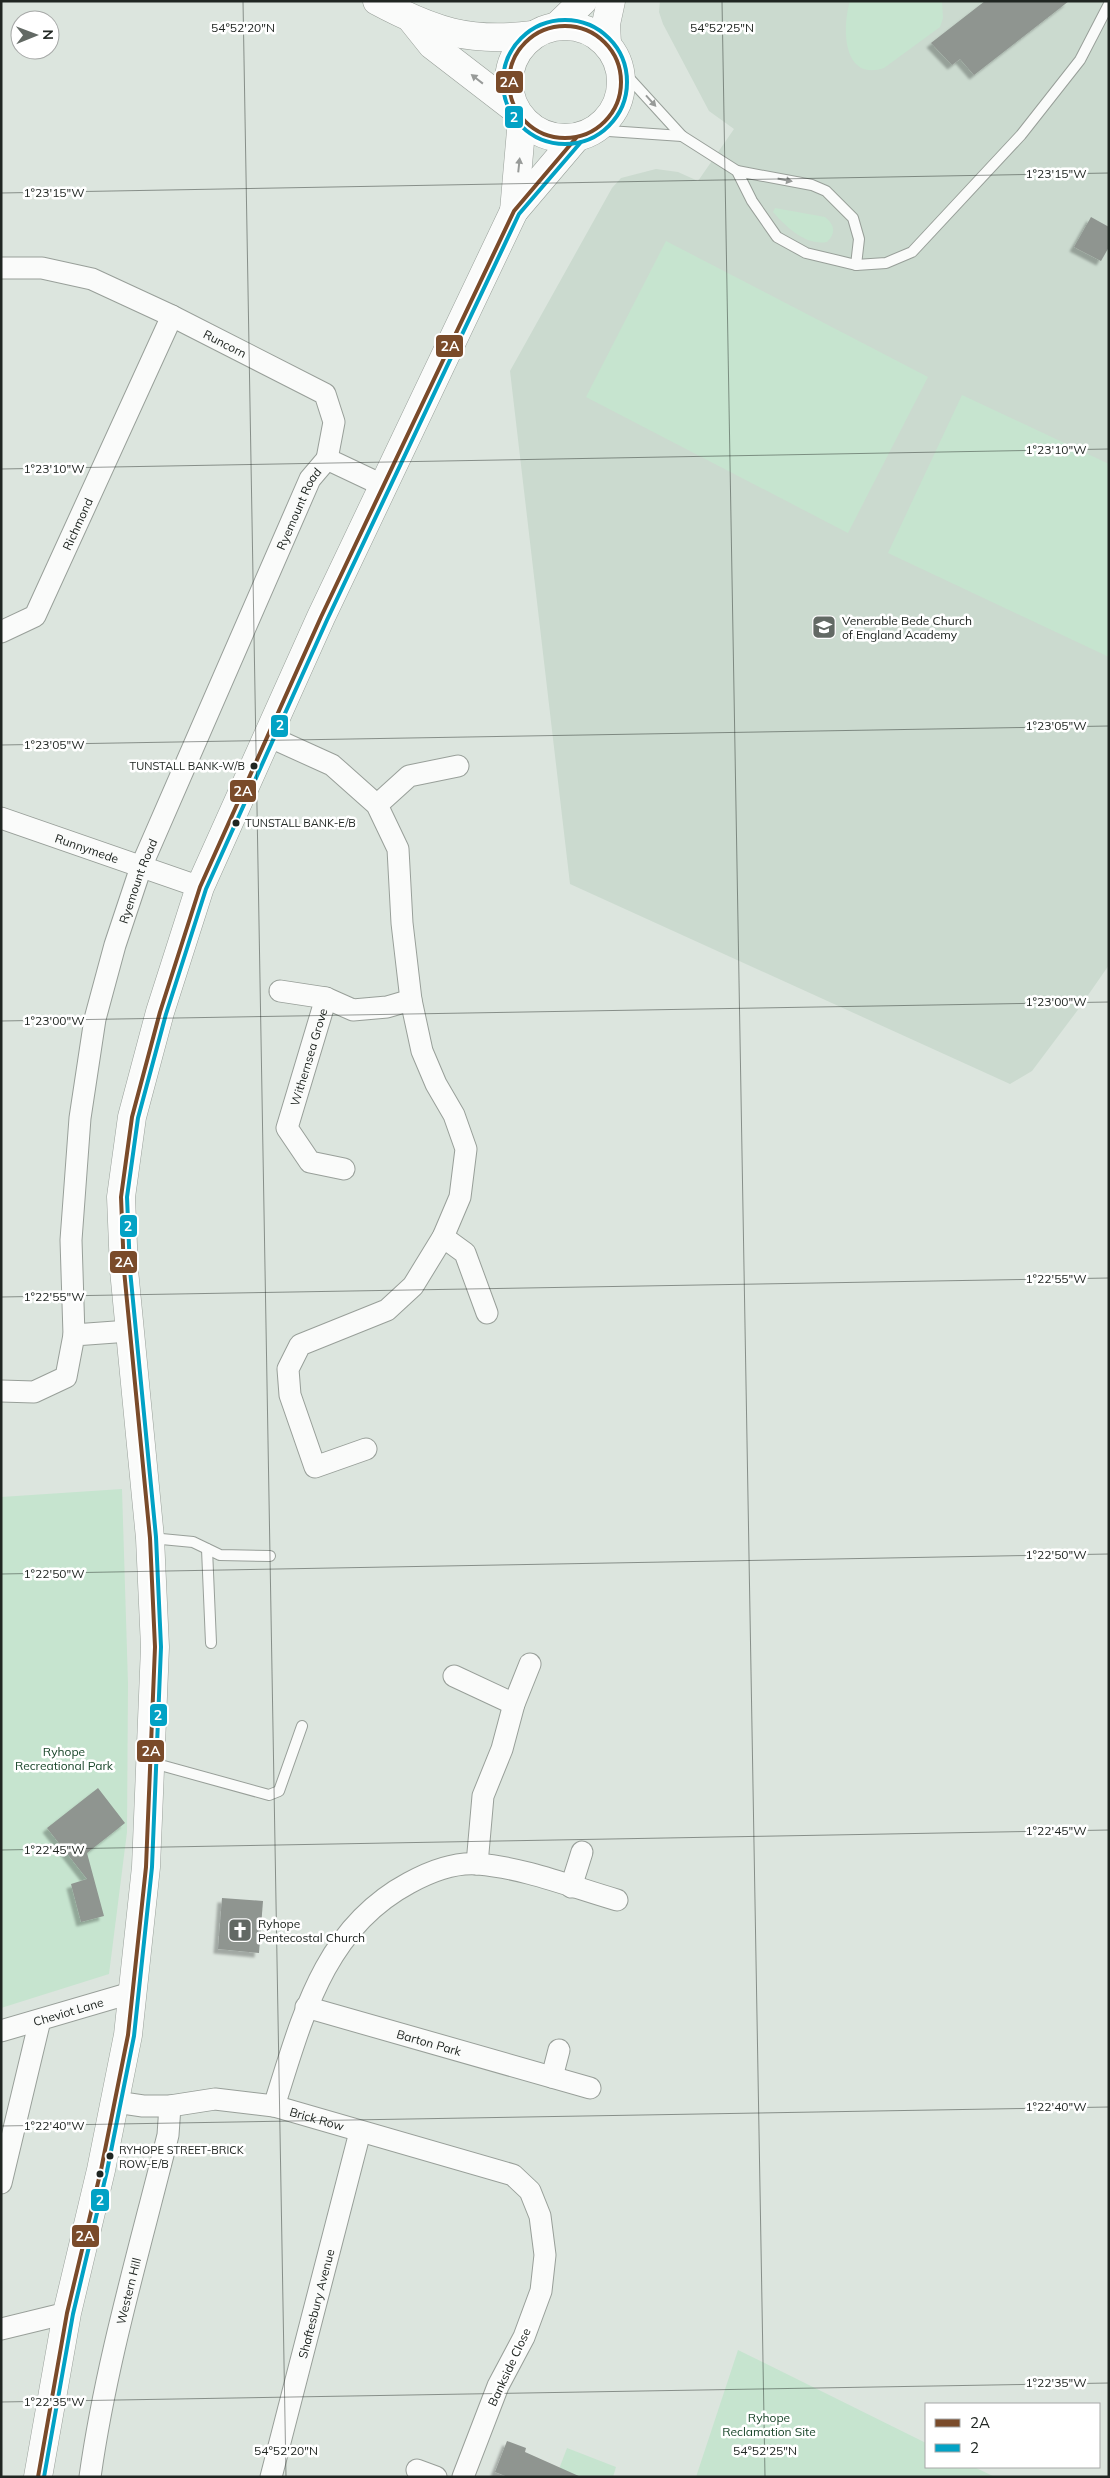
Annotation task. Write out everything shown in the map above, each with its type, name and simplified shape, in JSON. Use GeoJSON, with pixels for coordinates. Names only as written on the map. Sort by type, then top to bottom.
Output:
{"type":"FeatureCollection","features":[{"type":"Feature","properties":{"kind":"main road"},"geometry":{"type":"LineString","coordinates":[[377,1],[411,19],[448,33],[478,38],[506,39],[578,27],[590,31],[613,56]]}},
{"type":"Feature","properties":{"kind":"main road"},"geometry":{"type":"LineString","coordinates":[[514,211],[519,114],[508,83],[514,58],[525,42],[545,31],[583,1]]}},
{"type":"Feature","properties":{"kind":"main road"},"geometry":{"type":"LineString","coordinates":[[38,2477],[67,2313],[116,2102],[134,1992],[146,1867],[152,1763],[155,1646],[150,1538],[142,1440],[128,1331],[121,1197],[132,1117],[160,1012],[200,887],[382,485],[514,211],[585,134],[611,114],[621,87],[606,24],[611,1]]}},
{"type":"Feature","properties":{"kind":"main road"},"geometry":{"type":"LineString","coordinates":[[411,19],[432,45],[519,114],[536,131],[558,138],[585,134]]}},
{"type":"Feature","properties":{"kind":"street","name":"Runcorn"},"geometry":{"type":"LineString","coordinates":[[1,268],[42,268],[92,280],[172,316],[325,394],[334,422],[328,459]]}},
{"type":"Feature","properties":{"kind":"street","name":"Richmond"},"geometry":{"type":"LineString","coordinates":[[1,632],[35,616],[172,316]]}},
{"type":"Feature","properties":{"kind":"street"},"geometry":{"type":"LineString","coordinates":[[328,459],[382,485]]}},
{"type":"Feature","properties":{"kind":"street","name":"Ryemount Road"},"geometry":{"type":"LineString","coordinates":[[1,1391],[34,1392],[66,1377],[74,1335],[71,1240],[80,1118],[95,1019],[115,945],[141,867],[310,479],[328,459]]}},
{"type":"Feature","properties":{"kind":"street"},"geometry":{"type":"LineString","coordinates":[[268,736],[332,765],[377,806],[398,849],[402,923],[411,1000],[422,1051],[436,1084],[454,1115],[466,1149],[460,1196],[443,1237],[413,1286],[387,1310],[300,1345],[288,1369],[290,1395],[315,1466],[366,1449]]}},
{"type":"Feature","properties":{"kind":"street"},"geometry":{"type":"LineString","coordinates":[[377,806],[409,776],[458,766]]}},
{"type":"Feature","properties":{"kind":"street","name":"Runnymede"},"geometry":{"type":"LineString","coordinates":[[1,818],[200,887]]}},
{"type":"Feature","properties":{"kind":"street"},"geometry":{"type":"LineString","coordinates":[[280,991],[326,998]]}},
{"type":"Feature","properties":{"kind":"street","name":"Withernsea Grove"},"geometry":{"type":"LineString","coordinates":[[344,1169],[310,1162],[287,1128],[326,998],[353,1010],[387,1006],[411,1000]]}},
{"type":"Feature","properties":{"kind":"street"},"geometry":{"type":"LineString","coordinates":[[443,1237],[466,1253],[487,1313]]}},
{"type":"Feature","properties":{"kind":"street"},"geometry":{"type":"LineString","coordinates":[[74,1335],[128,1331]]}},
{"type":"Feature","properties":{"kind":"street"},"geometry":{"type":"LineString","coordinates":[[477,1864],[482,1796],[502,1749],[514,1704],[530,1664]]}},
{"type":"Feature","properties":{"kind":"street"},"geometry":{"type":"LineString","coordinates":[[454,1676],[514,1704]]}},
{"type":"Feature","properties":{"kind":"street"},"geometry":{"type":"LineString","coordinates":[[571,1887],[582,1852]]}},
{"type":"Feature","properties":{"kind":"street"},"geometry":{"type":"LineString","coordinates":[[274,2106],[306,2007],[327,1965],[357,1921],[394,1891],[425,1874],[451,1867],[477,1864],[529,1873],[618,1900]]}},
{"type":"Feature","properties":{"kind":"street","name":"Cheviot Lane"},"geometry":{"type":"LineString","coordinates":[[1,2032],[134,1992]]}},
{"type":"Feature","properties":{"kind":"street","name":"Barton Park"},"geometry":{"type":"LineString","coordinates":[[306,2007],[590,2088]]}},
{"type":"Feature","properties":{"kind":"street"},"geometry":{"type":"LineString","coordinates":[[1,2183],[40,2020]]}},
{"type":"Feature","properties":{"kind":"street"},"geometry":{"type":"LineString","coordinates":[[552,2078],[559,2050]]}},
{"type":"Feature","properties":{"kind":"street","name":"Brick Row"},"geometry":{"type":"LineString","coordinates":[[116,2102],[143,2106],[170,2106],[215,2099],[274,2106],[513,2175]]}},
{"type":"Feature","properties":{"kind":"street","name":"Western Hill"},"geometry":{"type":"LineString","coordinates":[[90,2477],[95,2439],[122,2320],[168,2135],[170,2106]]}},
{"type":"Feature","properties":{"kind":"street","name":"Shaftesbury Avenue"},"geometry":{"type":"LineString","coordinates":[[271,2477],[360,2132]]}},
{"type":"Feature","properties":{"kind":"street","name":"Bankside Close"},"geometry":{"type":"LineString","coordinates":[[464,2477],[498,2386],[524,2337],[541,2291],[545,2254],[540,2216],[530,2191],[513,2175]]}},
{"type":"Feature","properties":{"kind":"street"},"geometry":{"type":"LineString","coordinates":[[1,2328],[67,2313]]}},
{"type":"Feature","properties":{"kind":"lane"},"geometry":{"type":"LineString","coordinates":[[737,171],[752,200],[777,237],[806,253],[856,265],[886,263],[912,252],[1022,135],[1080,60],[1109,4]]}},
{"type":"Feature","properties":{"kind":"lane"},"geometry":{"type":"LineString","coordinates":[[613,56],[682,136],[737,171],[812,185],[826,191],[853,218],[859,239],[856,265]]}},
{"type":"Feature","properties":{"kind":"lane"},"geometry":{"type":"LineString","coordinates":[[585,134],[682,136]]}},
{"type":"Feature","properties":{"kind":"lane"},"geometry":{"type":"LineString","coordinates":[[150,1538],[193,1542],[220,1555],[270,1556]]}},
{"type":"Feature","properties":{"kind":"lane"},"geometry":{"type":"LineString","coordinates":[[207,1549],[211,1643]]}},
{"type":"Feature","properties":{"kind":"lane"},"geometry":{"type":"LineString","coordinates":[[152,1763],[269,1796],[279,1791],[302,1726]]}},
{"type":"Feature","properties":{"kind":"shaded area","name":"Venerable Bede Church of England Academy"},"geometry":{"type":"Polygon","coordinates":[[[660,1],[1109,1],[1109,965],[1032,1071],[1010,1084],[570,884],[510,371],[612,188],[621,178],[656,169],[678,172],[698,181],[734,129],[709,111],[663,24],[659,12],[660,1]]]}},
{"type":"Feature","properties":{"kind":"green space"},"geometry":{"type":"Polygon","coordinates":[[[850,1],[942,1],[943,18],[940,27],[884,68],[870,70],[860,67],[853,60],[848,50],[846,24],[850,1]]]}},
{"type":"Feature","properties":{"kind":"green space"},"geometry":{"type":"Polygon","coordinates":[[[775,208],[825,217],[831,223],[832,235],[827,242],[812,241],[804,238],[778,218],[773,212],[775,208]]]}},
{"type":"Feature","properties":{"kind":"green space"},"geometry":{"type":"Polygon","coordinates":[[[666,241],[928,377],[848,533],[586,397],[666,241]]]}},
{"type":"Feature","properties":{"kind":"green space"},"geometry":{"type":"Polygon","coordinates":[[[962,395],[1109,464],[1109,657],[888,553],[962,395]]]}},
{"type":"Feature","properties":{"kind":"green space","name":"Ryhope Recreational Park"},"geometry":{"type":"Polygon","coordinates":[[[122,1489],[128,1683],[127,1832],[109,1974],[1,2008],[1,1497],[122,1489]]]}},
{"type":"Feature","properties":{"kind":"green space","name":"Ryhope Reclamation Site"},"geometry":{"type":"Polygon","coordinates":[[[738,2350],[925,2443],[925,2468],[976,2468],[995,2477],[696,2477],[738,2350]]]}},
{"type":"Feature","properties":{"kind":"green space"},"geometry":{"type":"Polygon","coordinates":[[[567,2448],[616,2467],[613,2477],[556,2477],[567,2448]]]}},
{"type":"Feature","properties":{"kind":"building"},"geometry":{"type":"Polygon","coordinates":[[[985,1],[1069,1],[974,75],[960,59],[952,65],[931,43],[985,1]]]}},
{"type":"Feature","properties":{"kind":"building"},"geometry":{"type":"Polygon","coordinates":[[[1091,217],[1109,227],[1109,247],[1101,261],[1074,247],[1091,217]]]}},
{"type":"Feature","properties":{"kind":"building"},"geometry":{"type":"Polygon","coordinates":[[[98,1788],[125,1823],[87,1853],[104,1916],[81,1922],[71,1884],[87,1879],[47,1828],[98,1788]]]}},
{"type":"Feature","properties":{"kind":"building","name":"Ryhope Pentecostal Church"},"geometry":{"type":"Polygon","coordinates":[[[222,1898],[263,1901],[259,1953],[218,1949],[222,1898]]]}},
{"type":"Feature","properties":{"kind":"building"},"geometry":{"type":"Polygon","coordinates":[[[507,2441],[526,2448],[525,2452],[581,2477],[508,2477],[495,2472],[507,2441]]]}},
{"type":"Feature","properties":{"kind":"transit line","name":"2"},"geometry":{"type":"LineString","coordinates":[[565,20],[589,25],[609,38],[622,58],[627,82],[622,106],[609,126],[589,139],[565,144],[541,139],[521,126],[508,106],[503,82],[508,58],[521,38],[541,25],[565,20]]}},
{"type":"Feature","properties":{"kind":"transit line","name":"2A"},"geometry":{"type":"LineString","coordinates":[[565,26],[586,30],[604,43],[617,61],[621,82],[617,103],[604,121],[586,134],[565,138],[544,134],[526,121],[513,103],[509,82],[513,61],[526,43],[544,30],[565,26]]}},
{"type":"Feature","properties":{"kind":"transit line","name":"2A"},"geometry":{"type":"LineString","coordinates":[[38,2477],[67,2313],[101,2170],[128,2035],[146,1867],[155,1647],[150,1538],[124,1270],[121,1197],[132,1117],[160,1012],[200,887],[321,617],[514,211],[576,138]]}},
{"type":"Feature","properties":{"kind":"transit line","name":"2"},"geometry":{"type":"LineString","coordinates":[[44,2477],[73,2314],[107,2171],[134,2036],[152,1867],[161,1647],[156,1537],[130,1270],[127,1197],[138,1118],[166,1014],[206,889],[327,620],[519,214],[581,142]]}},
{"type":"Feature","properties":{"kind":"place","name":"Venerable Bede Church of England Academy"},"geometry":{"type":"Point","coordinates":[824,627]}},
{"type":"Feature","properties":{"kind":"place","name":"TUNSTALL BANK-W/B"},"geometry":{"type":"Point","coordinates":[254,766]}},
{"type":"Feature","properties":{"kind":"place","name":"TUNSTALL BANK-E/B"},"geometry":{"type":"Point","coordinates":[236,823]}},
{"type":"Feature","properties":{"kind":"place","name":"Ryhope Pentecostal Church"},"geometry":{"type":"Point","coordinates":[240,1930]}},
{"type":"Feature","properties":{"kind":"place","name":"RYHOPE STREET-BRICK ROW-E/B"},"geometry":{"type":"Point","coordinates":[110,2156]}}]}
